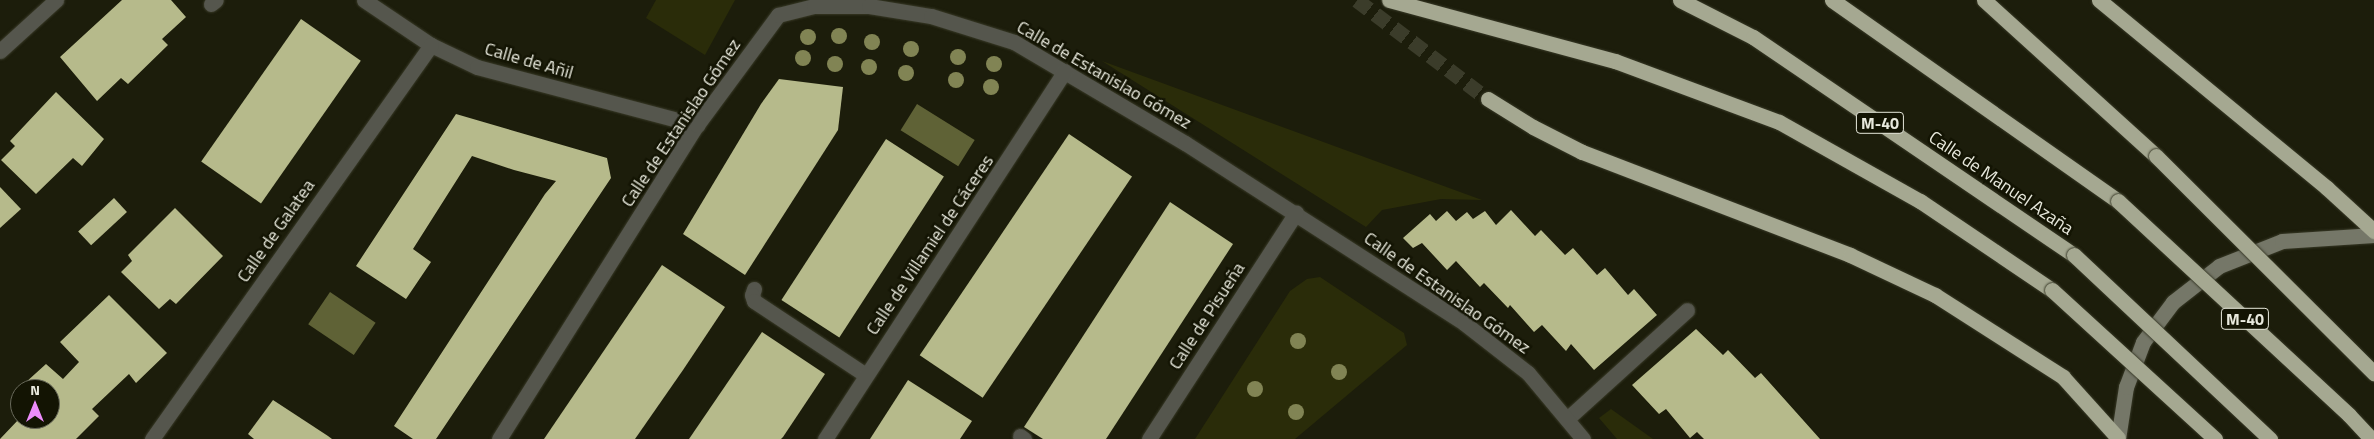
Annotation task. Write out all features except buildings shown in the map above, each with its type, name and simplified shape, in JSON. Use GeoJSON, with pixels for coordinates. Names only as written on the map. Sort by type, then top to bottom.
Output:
{"type":"FeatureCollection","features":[{"type":"Feature","properties":{"kind":"highway"},"geometry":{"type":"LineString","coordinates":[[1389,0],[1615,61],[1779,122],[1920,201],[2052,290],[2215,439]]}},
{"type":"Feature","properties":{"kind":"highway","name":"Calle de Manuel Azaña"},"geometry":{"type":"LineString","coordinates":[[1680,0],[1753,37],[2074,255],[2270,439]]}},
{"type":"Feature","properties":{"kind":"highway","name":"M-40"},"geometry":{"type":"LineString","coordinates":[[1832,0],[2118,201],[2349,415],[2370,439]]}},
{"type":"Feature","properties":{"kind":"highway"},"geometry":{"type":"LineString","coordinates":[[1984,0],[2156,156],[2374,373]]}},
{"type":"Feature","properties":{"kind":"highway"},"geometry":{"type":"LineString","coordinates":[[2098,0],[2327,188],[2374,231]]}},
{"type":"Feature","properties":{"kind":"highway"},"geometry":{"type":"LineString","coordinates":[[1488,99],[1533,127],[1582,152],[1850,255],[1935,295],[2063,377],[2118,438]]}},
{"type":"Feature","properties":{"kind":"main road"},"geometry":{"type":"LineString","coordinates":[[2118,438],[2126,387],[2143,342],[2173,302],[2219,266],[2282,241],[2374,235]]}},
{"type":"Feature","properties":{"kind":"street"},"geometry":{"type":"LineString","coordinates":[[0,51],[56,0]]}},
{"type":"Feature","properties":{"kind":"street","name":"Calle de Añil"},"geometry":{"type":"LineString","coordinates":[[364,0],[431,45],[477,67],[697,125]]}},
{"type":"Feature","properties":{"kind":"street","name":"Calle de Estanislao Gómez"},"geometry":{"type":"LineString","coordinates":[[499,439],[697,125],[778,15],[814,6],[869,6],[931,16],[1014,42],[1185,143],[1464,323],[1528,372],[1584,439]]}},
{"type":"Feature","properties":{"kind":"street","name":"Calle de Galatea"},"geometry":{"type":"LineString","coordinates":[[152,439],[431,45]]}},
{"type":"Feature","properties":{"kind":"street","name":"Calle de Villamiel de Cáceres"},"geometry":{"type":"LineString","coordinates":[[825,439],[1065,71]]}},
{"type":"Feature","properties":{"kind":"street","name":"Calle de Pisueña"},"geometry":{"type":"LineString","coordinates":[[1149,439],[1296,213]]}},
{"type":"Feature","properties":{"kind":"street"},"geometry":{"type":"LineString","coordinates":[[754,289],[752,295],[754,301],[866,375]]}},
{"type":"Feature","properties":{"kind":"street"},"geometry":{"type":"LineString","coordinates":[[1566,419],[1688,310]]}},
{"type":"Feature","properties":{"kind":"shaded area"},"geometry":{"type":"Polygon","coordinates":[[[656,0],[735,0],[705,55],[646,18],[656,0]]]}},
{"type":"Feature","properties":{"kind":"shaded area"},"geometry":{"type":"Polygon","coordinates":[[[1102,61],[1482,200],[1441,199],[1382,210],[1366,227],[1102,61]]]}},
{"type":"Feature","properties":{"kind":"shaded area"},"geometry":{"type":"Polygon","coordinates":[[[917,104],[975,140],[958,166],[901,130],[917,104]]]}},
{"type":"Feature","properties":{"kind":"shaded area"},"geometry":{"type":"Polygon","coordinates":[[[1320,277],[1404,333],[1407,345],[1295,439],[1195,439],[1290,291],[1307,279],[1320,277]]]}},
{"type":"Feature","properties":{"kind":"shaded area"},"geometry":{"type":"Polygon","coordinates":[[[330,292],[376,323],[354,355],[308,324],[330,292]]]}},
{"type":"Feature","properties":{"kind":"shaded area"},"geometry":{"type":"Polygon","coordinates":[[[1611,409],[1653,439],[1617,439],[1599,418],[1611,409]]]}},
{"type":"Feature","properties":{"kind":"tunnel"},"geometry":{"type":"LineString","coordinates":[[1357,0],[1488,99]]}}]}
